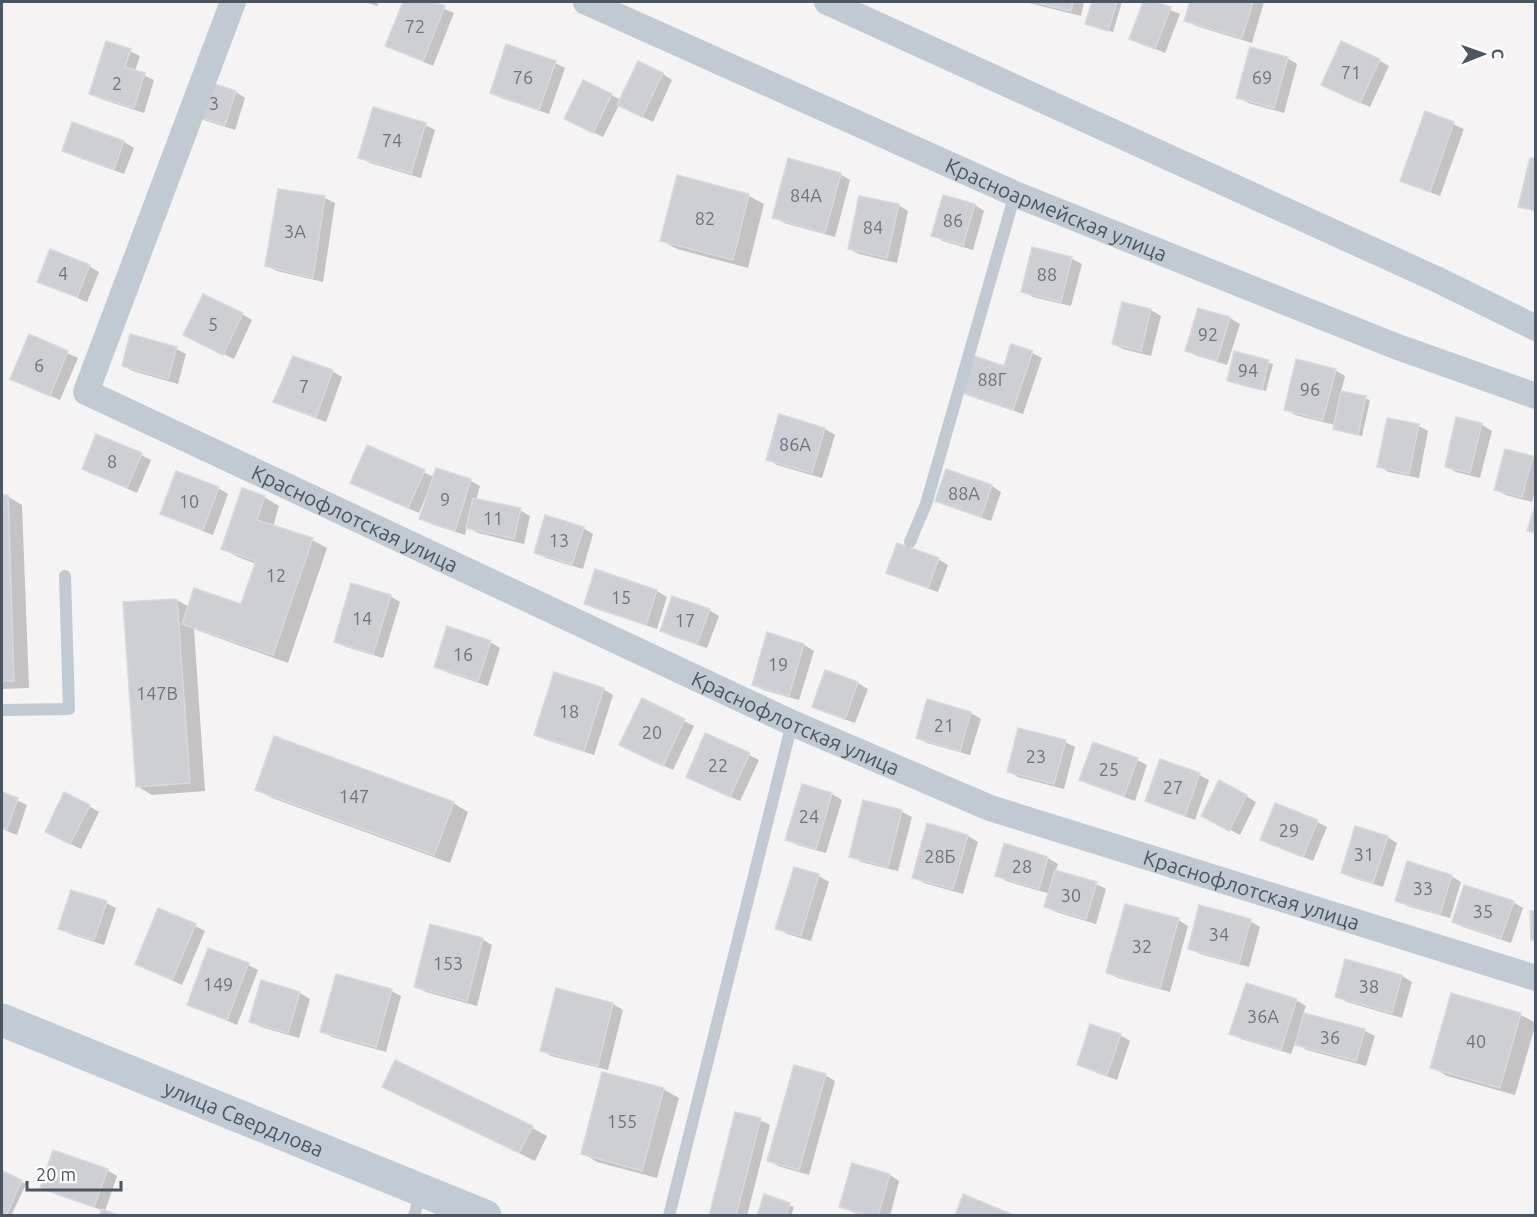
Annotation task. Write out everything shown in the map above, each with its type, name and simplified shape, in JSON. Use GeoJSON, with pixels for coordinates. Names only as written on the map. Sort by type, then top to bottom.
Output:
{"type":"FeatureCollection","features":[{"type":"Feature","properties":{"kind":"main road","name":"улица Свердлова"},"geometry":{"type":"LineString","coordinates":[[2,1020],[418,1203],[485,1215]]}},
{"type":"Feature","properties":{"kind":"street","name":"Краснофлотская улица"},"geometry":{"type":"LineString","coordinates":[[233,2],[86,392],[792,723],[990,808],[1536,978]]}},
{"type":"Feature","properties":{"kind":"street","name":"Красноармейская улица"},"geometry":{"type":"LineString","coordinates":[[586,2],[1015,194],[1395,346],[1536,396]]}},
{"type":"Feature","properties":{"kind":"street"},"geometry":{"type":"LineString","coordinates":[[827,2],[1436,279],[1536,328]]}},
{"type":"Feature","properties":{"kind":"lane"},"geometry":{"type":"LineString","coordinates":[[910,542],[926,504],[1015,194]]}},
{"type":"Feature","properties":{"kind":"lane"},"geometry":{"type":"LineString","coordinates":[[2,710],[69,709],[66,576]]}},
{"type":"Feature","properties":{"kind":"lane"},"geometry":{"type":"LineString","coordinates":[[669,1215],[792,723]]}},
{"type":"Feature","properties":{"kind":"building"},"geometry":{"type":"Polygon","coordinates":[[[403,2],[433,2],[445,6],[423,61],[385,46],[403,2]]]}},
{"type":"Feature","properties":{"kind":"building"},"geometry":{"type":"Polygon","coordinates":[[[1033,2],[1073,2],[1071,11],[1033,2]]]}},
{"type":"Feature","properties":{"kind":"building"},"geometry":{"type":"Polygon","coordinates":[[[1092,2],[1117,2],[1108,31],[1085,24],[1092,2]]]}},
{"type":"Feature","properties":{"kind":"building"},"geometry":{"type":"Polygon","coordinates":[[[1143,2],[1155,2],[1171,7],[1155,49],[1129,39],[1143,2]]]}},
{"type":"Feature","properties":{"kind":"building"},"geometry":{"type":"Polygon","coordinates":[[[1190,2],[1253,2],[1242,38],[1184,21],[1190,2]]]}},
{"type":"Feature","properties":{"kind":"building"},"geometry":{"type":"Polygon","coordinates":[[[106,41],[131,49],[125,67],[145,73],[134,108],[89,94],[106,41]]]}},
{"type":"Feature","properties":{"kind":"building"},"geometry":{"type":"Polygon","coordinates":[[[1341,41],[1380,59],[1360,103],[1321,85],[1341,41]]]}},
{"type":"Feature","properties":{"kind":"building"},"geometry":{"type":"Polygon","coordinates":[[[506,44],[556,61],[539,110],[490,93],[506,44]]]}},
{"type":"Feature","properties":{"kind":"building"},"geometry":{"type":"Polygon","coordinates":[[[1250,47],[1288,57],[1274,108],[1236,98],[1250,47]]]}},
{"type":"Feature","properties":{"kind":"building"},"geometry":{"type":"Polygon","coordinates":[[[638,61],[663,73],[642,117],[617,105],[638,61]]]}},
{"type":"Feature","properties":{"kind":"building"},"geometry":{"type":"Polygon","coordinates":[[[203,80],[236,91],[225,125],[192,115],[203,80]]]}},
{"type":"Feature","properties":{"kind":"building"},"geometry":{"type":"Polygon","coordinates":[[[583,80],[612,94],[593,133],[564,119],[583,80]]]}},
{"type":"Feature","properties":{"kind":"building"},"geometry":{"type":"Polygon","coordinates":[[[373,107],[426,123],[411,173],[358,158],[373,107]]]}},
{"type":"Feature","properties":{"kind":"building"},"geometry":{"type":"Polygon","coordinates":[[[1425,111],[1454,122],[1430,192],[1400,181],[1425,111]]]}},
{"type":"Feature","properties":{"kind":"building"},"geometry":{"type":"Polygon","coordinates":[[[72,122],[124,141],[114,169],[62,151],[72,122]]]}},
{"type":"Feature","properties":{"kind":"building"},"geometry":{"type":"Polygon","coordinates":[[[788,158],[841,173],[825,233],[772,218],[788,158]]]}},
{"type":"Feature","properties":{"kind":"building"},"geometry":{"type":"Polygon","coordinates":[[[1530,158],[1536,159],[1536,211],[1518,207],[1530,158]]]}},
{"type":"Feature","properties":{"kind":"building"},"geometry":{"type":"Polygon","coordinates":[[[677,175],[749,194],[733,260],[660,241],[677,175]]]}},
{"type":"Feature","properties":{"kind":"building"},"geometry":{"type":"Polygon","coordinates":[[[278,189],[325,196],[313,278],[265,266],[278,189]]]}},
{"type":"Feature","properties":{"kind":"building"},"geometry":{"type":"Polygon","coordinates":[[[943,195],[975,204],[963,245],[931,236],[943,195]]]}},
{"type":"Feature","properties":{"kind":"building"},"geometry":{"type":"Polygon","coordinates":[[[859,196],[899,204],[887,258],[848,249],[859,196]]]}},
{"type":"Feature","properties":{"kind":"building"},"geometry":{"type":"Polygon","coordinates":[[[1032,247],[1072,257],[1061,302],[1021,292],[1032,247]]]}},
{"type":"Feature","properties":{"kind":"building"},"geometry":{"type":"Polygon","coordinates":[[[50,249],[90,265],[77,297],[37,282],[50,249]]]}},
{"type":"Feature","properties":{"kind":"building"},"geometry":{"type":"Polygon","coordinates":[[[203,294],[243,313],[223,355],[183,335],[203,294]]]}},
{"type":"Feature","properties":{"kind":"building"},"geometry":{"type":"Polygon","coordinates":[[[1122,302],[1151,309],[1141,351],[1112,344],[1122,302]]]}},
{"type":"Feature","properties":{"kind":"building"},"geometry":{"type":"Polygon","coordinates":[[[1198,308],[1230,317],[1217,361],[1185,351],[1198,308]]]}},
{"type":"Feature","properties":{"kind":"building"},"geometry":{"type":"Polygon","coordinates":[[[29,334],[68,351],[50,396],[10,379],[29,334]]]}},
{"type":"Feature","properties":{"kind":"building"},"geometry":{"type":"Polygon","coordinates":[[[130,334],[177,347],[168,379],[122,366],[130,334]]]}},
{"type":"Feature","properties":{"kind":"building"},"geometry":{"type":"Polygon","coordinates":[[[1011,344],[1033,351],[1013,410],[957,391],[969,354],[1004,366],[1011,344]]]}},
{"type":"Feature","properties":{"kind":"building"},"geometry":{"type":"Polygon","coordinates":[[[1234,351],[1269,360],[1262,390],[1227,381],[1234,351]]]}},
{"type":"Feature","properties":{"kind":"building"},"geometry":{"type":"Polygon","coordinates":[[[293,356],[333,370],[316,417],[273,402],[293,356]]]}},
{"type":"Feature","properties":{"kind":"building"},"geometry":{"type":"Polygon","coordinates":[[[1296,359],[1336,369],[1323,420],[1284,410],[1296,359]]]}},
{"type":"Feature","properties":{"kind":"building"},"geometry":{"type":"Polygon","coordinates":[[[1341,391],[1366,396],[1358,435],[1333,429],[1341,391]]]}},
{"type":"Feature","properties":{"kind":"building"},"geometry":{"type":"Polygon","coordinates":[[[779,414],[825,428],[812,473],[766,460],[779,414]]]}},
{"type":"Feature","properties":{"kind":"building"},"geometry":{"type":"Polygon","coordinates":[[[1456,417],[1482,423],[1470,473],[1445,467],[1456,417]]]}},
{"type":"Feature","properties":{"kind":"building"},"geometry":{"type":"Polygon","coordinates":[[[1387,418],[1419,424],[1409,474],[1377,467],[1387,418]]]}},
{"type":"Feature","properties":{"kind":"building"},"geometry":{"type":"Polygon","coordinates":[[[96,434],[142,453],[127,488],[82,469],[96,434]]]}},
{"type":"Feature","properties":{"kind":"building"},"geometry":{"type":"Polygon","coordinates":[[[367,445],[425,470],[408,508],[350,483],[367,445]]]}},
{"type":"Feature","properties":{"kind":"building"},"geometry":{"type":"Polygon","coordinates":[[[1505,449],[1533,456],[1522,497],[1494,490],[1505,449]]]}},
{"type":"Feature","properties":{"kind":"building"},"geometry":{"type":"Polygon","coordinates":[[[436,468],[471,479],[455,531],[419,519],[436,468]]]}},
{"type":"Feature","properties":{"kind":"building"},"geometry":{"type":"Polygon","coordinates":[[[946,469],[992,485],[981,517],[935,501],[946,469]]]}},
{"type":"Feature","properties":{"kind":"building"},"geometry":{"type":"Polygon","coordinates":[[[176,471],[219,487],[203,530],[160,514],[176,471]]]}},
{"type":"Feature","properties":{"kind":"building"},"geometry":{"type":"Polygon","coordinates":[[[242,488],[265,496],[257,520],[313,538],[273,655],[182,624],[194,588],[241,604],[256,561],[221,549],[242,488]]]}},
{"type":"Feature","properties":{"kind":"building"},"geometry":{"type":"Polygon","coordinates":[[[2,495],[8,495],[14,681],[2,681],[2,495]]]}},
{"type":"Feature","properties":{"kind":"building"},"geometry":{"type":"Polygon","coordinates":[[[473,498],[521,508],[514,539],[466,528],[473,498]]]}},
{"type":"Feature","properties":{"kind":"building"},"geometry":{"type":"Polygon","coordinates":[[[1536,502],[1536,533],[1527,531],[1536,502]]]}},
{"type":"Feature","properties":{"kind":"building"},"geometry":{"type":"Polygon","coordinates":[[[545,515],[584,527],[572,564],[534,553],[545,515]]]}},
{"type":"Feature","properties":{"kind":"building"},"geometry":{"type":"Polygon","coordinates":[[[897,543],[939,558],[928,588],[886,573],[897,543]]]}},
{"type":"Feature","properties":{"kind":"building"},"geometry":{"type":"Polygon","coordinates":[[[595,569],[657,590],[646,625],[584,604],[595,569]]]}},
{"type":"Feature","properties":{"kind":"building"},"geometry":{"type":"Polygon","coordinates":[[[351,583],[391,595],[373,654],[334,642],[351,583]]]}},
{"type":"Feature","properties":{"kind":"building"},"geometry":{"type":"Polygon","coordinates":[[[672,596],[710,609],[697,644],[660,631],[672,596]]]}},
{"type":"Feature","properties":{"kind":"building"},"geometry":{"type":"Polygon","coordinates":[[[177,599],[190,783],[136,787],[123,602],[177,599]]]}},
{"type":"Feature","properties":{"kind":"building"},"geometry":{"type":"Polygon","coordinates":[[[447,626],[491,641],[478,681],[434,667],[447,626]]]}},
{"type":"Feature","properties":{"kind":"building"},"geometry":{"type":"Polygon","coordinates":[[[767,632],[804,644],[789,696],[752,685],[767,632]]]}},
{"type":"Feature","properties":{"kind":"building"},"geometry":{"type":"Polygon","coordinates":[[[825,670],[858,682],[845,719],[812,707],[825,670]]]}},
{"type":"Feature","properties":{"kind":"building"},"geometry":{"type":"Polygon","coordinates":[[[554,672],[604,688],[584,751],[534,735],[554,672]]]}},
{"type":"Feature","properties":{"kind":"building"},"geometry":{"type":"Polygon","coordinates":[[[642,698],[685,719],[663,766],[619,745],[642,698]]]}},
{"type":"Feature","properties":{"kind":"building"},"geometry":{"type":"Polygon","coordinates":[[[927,699],[971,712],[960,751],[916,738],[927,699]]]}},
{"type":"Feature","properties":{"kind":"building"},"geometry":{"type":"Polygon","coordinates":[[[1018,728],[1066,740],[1054,784],[1007,772],[1018,728]]]}},
{"type":"Feature","properties":{"kind":"building"},"geometry":{"type":"Polygon","coordinates":[[[705,733],[750,753],[730,797],[686,777],[705,733]]]}},
{"type":"Feature","properties":{"kind":"building"},"geometry":{"type":"Polygon","coordinates":[[[274,736],[454,802],[434,855],[255,790],[274,736]]]}},
{"type":"Feature","properties":{"kind":"building"},"geometry":{"type":"Polygon","coordinates":[[[1093,742],[1138,758],[1124,796],[1079,780],[1093,742]]]}},
{"type":"Feature","properties":{"kind":"building"},"geometry":{"type":"Polygon","coordinates":[[[1160,759],[1200,773],[1185,816],[1145,801],[1160,759]]]}},
{"type":"Feature","properties":{"kind":"building"},"geometry":{"type":"Polygon","coordinates":[[[1219,780],[1247,795],[1229,831],[1201,816],[1219,780]]]}},
{"type":"Feature","properties":{"kind":"building"},"geometry":{"type":"Polygon","coordinates":[[[802,784],[832,793],[816,849],[785,840],[802,784]]]}},
{"type":"Feature","properties":{"kind":"building"},"geometry":{"type":"Polygon","coordinates":[[[2,792],[18,798],[7,830],[2,829],[2,792]]]}},
{"type":"Feature","properties":{"kind":"building"},"geometry":{"type":"Polygon","coordinates":[[[64,792],[90,805],[70,844],[45,832],[64,792]]]}},
{"type":"Feature","properties":{"kind":"building"},"geometry":{"type":"Polygon","coordinates":[[[863,800],[902,810],[888,867],[849,857],[863,800]]]}},
{"type":"Feature","properties":{"kind":"building"},"geometry":{"type":"Polygon","coordinates":[[[1275,803],[1318,820],[1303,857],[1260,840],[1275,803]]]}},
{"type":"Feature","properties":{"kind":"building"},"geometry":{"type":"Polygon","coordinates":[[[927,823],[968,835],[953,889],[912,878],[927,823]]]}},
{"type":"Feature","properties":{"kind":"building"},"geometry":{"type":"Polygon","coordinates":[[[1355,826],[1388,836],[1373,883],[1341,873],[1355,826]]]}},
{"type":"Feature","properties":{"kind":"building"},"geometry":{"type":"Polygon","coordinates":[[[1004,843],[1048,857],[1039,889],[995,876],[1004,843]]]}},
{"type":"Feature","properties":{"kind":"building"},"geometry":{"type":"Polygon","coordinates":[[[1407,861],[1452,875],[1440,914],[1395,901],[1407,861]]]}},
{"type":"Feature","properties":{"kind":"building"},"geometry":{"type":"Polygon","coordinates":[[[794,867],[819,874],[801,936],[775,929],[794,867]]]}},
{"type":"Feature","properties":{"kind":"building"},"geometry":{"type":"Polygon","coordinates":[[[1055,870],[1097,882],[1086,919],[1044,907],[1055,870]]]}},
{"type":"Feature","properties":{"kind":"building"},"geometry":{"type":"Polygon","coordinates":[[[1464,885],[1514,901],[1501,938],[1452,922],[1464,885]]]}},
{"type":"Feature","properties":{"kind":"building"},"geometry":{"type":"Polygon","coordinates":[[[71,890],[107,901],[94,940],[58,929],[71,890]]]}},
{"type":"Feature","properties":{"kind":"building"},"geometry":{"type":"Polygon","coordinates":[[[1125,904],[1179,918],[1160,988],[1106,973],[1125,904]]]}},
{"type":"Feature","properties":{"kind":"building"},"geometry":{"type":"Polygon","coordinates":[[[1199,905],[1251,919],[1239,963],[1188,949],[1199,905]]]}},
{"type":"Feature","properties":{"kind":"building"},"geometry":{"type":"Polygon","coordinates":[[[158,908],[196,924],[172,980],[135,964],[158,908]]]}},
{"type":"Feature","properties":{"kind":"building"},"geometry":{"type":"Polygon","coordinates":[[[1530,911],[1536,911],[1536,941],[1531,940],[1530,911]]]}},
{"type":"Feature","properties":{"kind":"building"},"geometry":{"type":"Polygon","coordinates":[[[430,924],[483,938],[467,1001],[414,987],[430,924]]]}},
{"type":"Feature","properties":{"kind":"building"},"geometry":{"type":"Polygon","coordinates":[[[208,948],[249,963],[227,1020],[187,1005],[208,948]]]}},
{"type":"Feature","properties":{"kind":"building"},"geometry":{"type":"Polygon","coordinates":[[[1345,959],[1402,975],[1392,1013],[1335,997],[1345,959]]]}},
{"type":"Feature","properties":{"kind":"building"},"geometry":{"type":"Polygon","coordinates":[[[336,974],[392,989],[376,1047],[320,1032],[336,974]]]}},
{"type":"Feature","properties":{"kind":"building"},"geometry":{"type":"Polygon","coordinates":[[[261,980],[300,992],[288,1033],[249,1022],[261,980]]]}},
{"type":"Feature","properties":{"kind":"building"},"geometry":{"type":"Polygon","coordinates":[[[1246,983],[1297,999],[1281,1050],[1229,1034],[1246,983]]]}},
{"type":"Feature","properties":{"kind":"building"},"geometry":{"type":"Polygon","coordinates":[[[556,988],[613,1003],[598,1066],[540,1051],[556,988]]]}},
{"type":"Feature","properties":{"kind":"building"},"geometry":{"type":"Polygon","coordinates":[[[1451,993],[1521,1013],[1500,1088],[1430,1068],[1451,993]]]}},
{"type":"Feature","properties":{"kind":"building"},"geometry":{"type":"Polygon","coordinates":[[[1304,1013],[1365,1029],[1356,1061],[1295,1045],[1304,1013]]]}},
{"type":"Feature","properties":{"kind":"building"},"geometry":{"type":"Polygon","coordinates":[[[1090,1024],[1121,1034],[1107,1075],[1077,1065],[1090,1024]]]}},
{"type":"Feature","properties":{"kind":"building"},"geometry":{"type":"Polygon","coordinates":[[[395,1060],[533,1126],[519,1153],[382,1087],[395,1060]]]}},
{"type":"Feature","properties":{"kind":"building"},"geometry":{"type":"Polygon","coordinates":[[[794,1065],[826,1074],[799,1170],[767,1161],[794,1065]]]}},
{"type":"Feature","properties":{"kind":"building"},"geometry":{"type":"Polygon","coordinates":[[[602,1072],[664,1088],[642,1171],[581,1154],[602,1072]]]}},
{"type":"Feature","properties":{"kind":"building"},"geometry":{"type":"Polygon","coordinates":[[[735,1112],[761,1118],[736,1216],[709,1216],[735,1112]]]}},
{"type":"Feature","properties":{"kind":"building"},"geometry":{"type":"Polygon","coordinates":[[[53,1150],[108,1169],[94,1207],[40,1188],[53,1150]]]}},
{"type":"Feature","properties":{"kind":"building"},"geometry":{"type":"Polygon","coordinates":[[[852,1163],[890,1174],[878,1216],[869,1216],[839,1207],[852,1163]]]}},
{"type":"Feature","properties":{"kind":"building"},"geometry":{"type":"Polygon","coordinates":[[[2,1171],[22,1180],[6,1216],[2,1214],[2,1171]]]}},
{"type":"Feature","properties":{"kind":"building"},"geometry":{"type":"Polygon","coordinates":[[[764,1194],[790,1203],[786,1216],[757,1216],[764,1194]]]}},
{"type":"Feature","properties":{"kind":"building"},"geometry":{"type":"Polygon","coordinates":[[[963,1194],[1016,1216],[955,1216],[963,1194]]]}},
{"type":"Feature","properties":{"kind":"building"},"geometry":{"type":"Polygon","coordinates":[[[102,1209],[120,1216],[99,1216],[102,1209]]]}}]}
